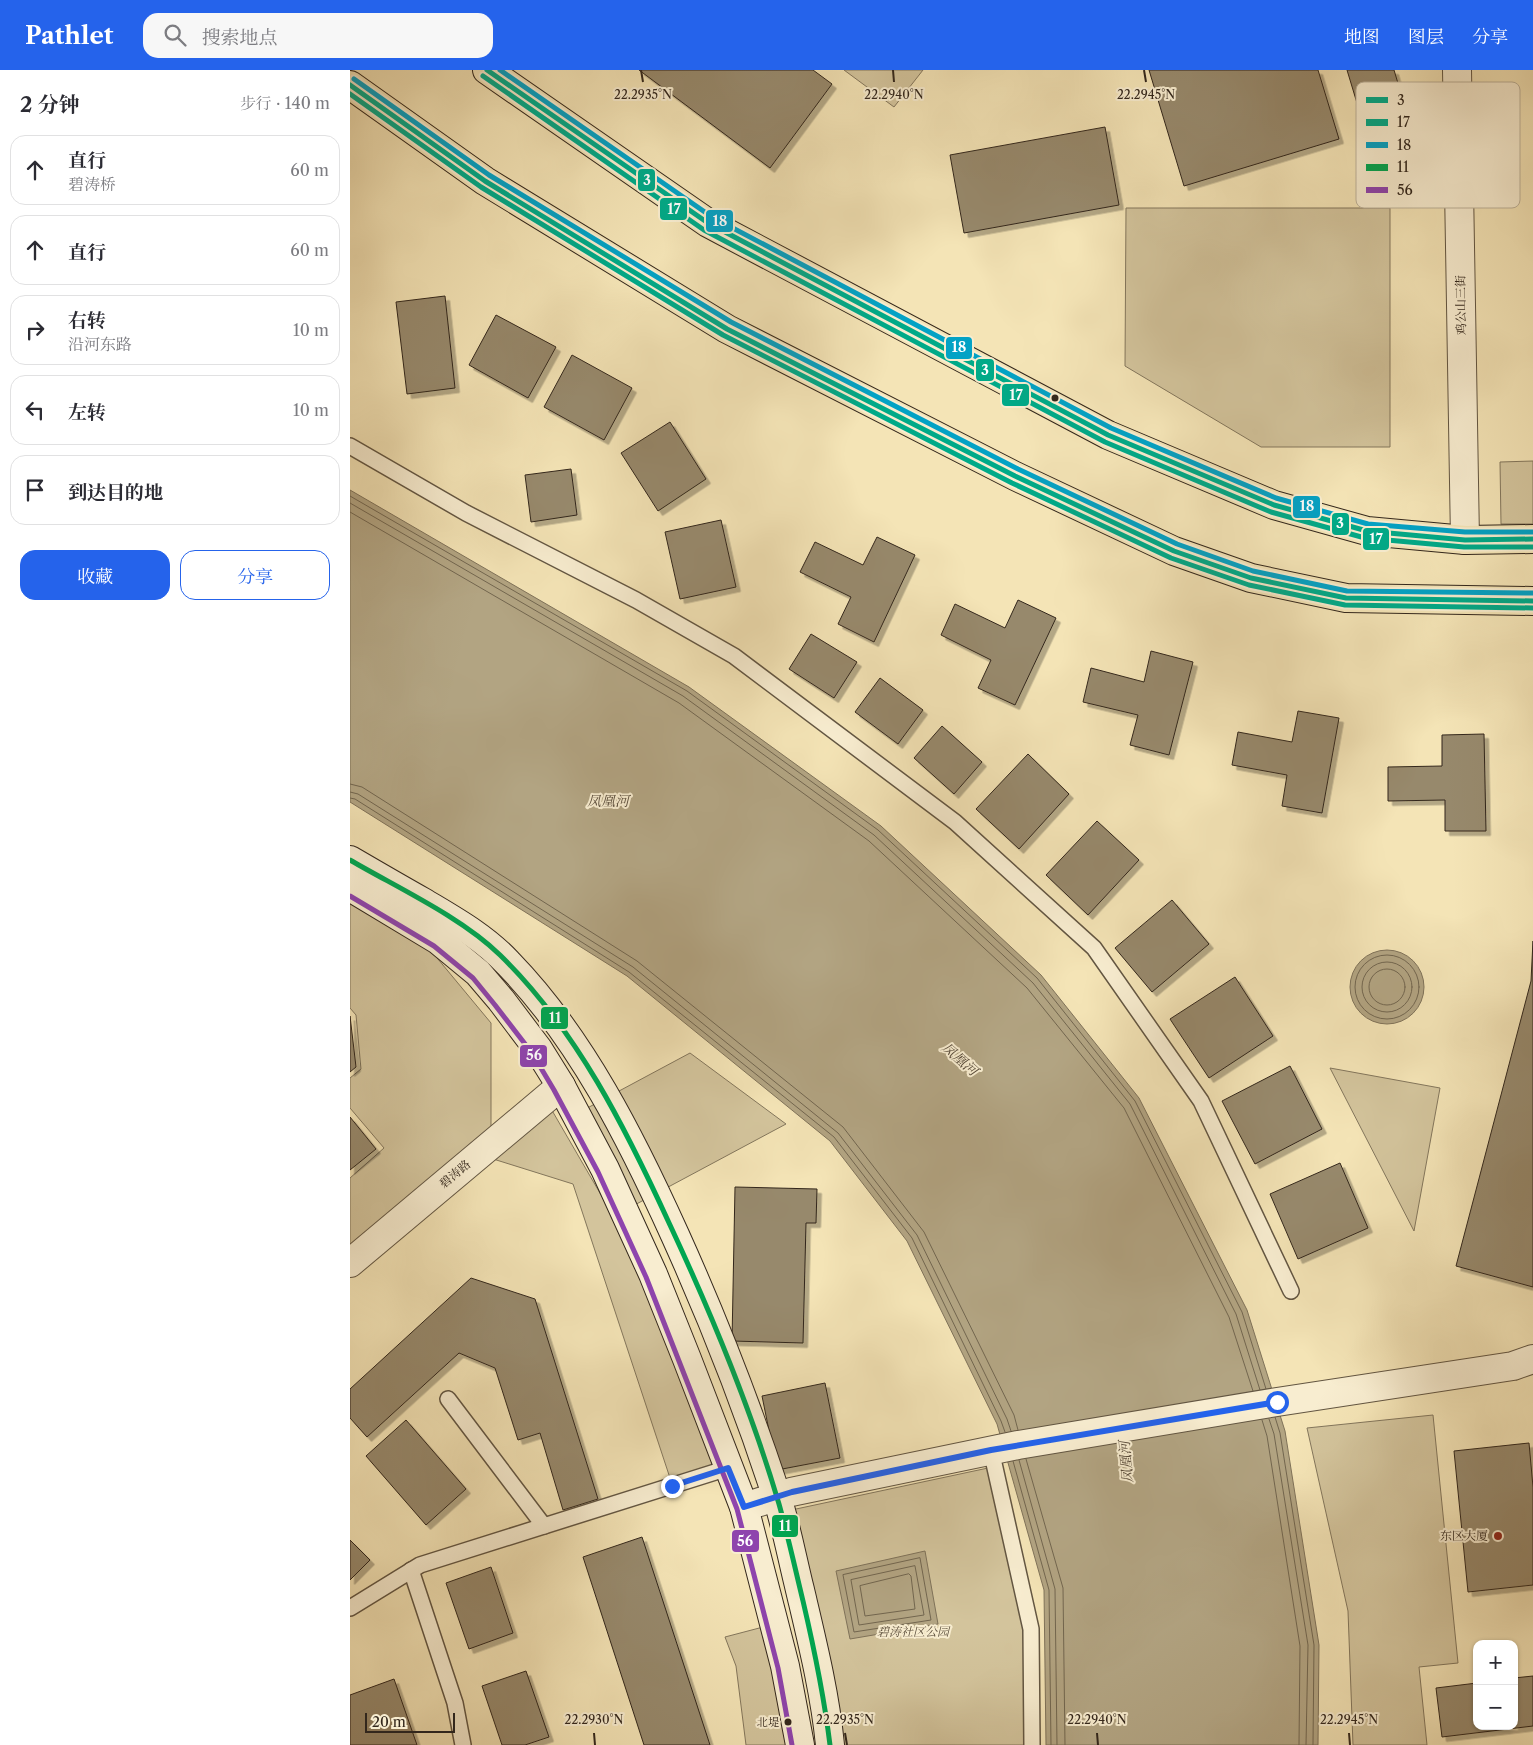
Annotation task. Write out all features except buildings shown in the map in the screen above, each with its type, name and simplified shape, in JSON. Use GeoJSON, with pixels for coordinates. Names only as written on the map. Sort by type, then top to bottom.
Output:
{"type":"FeatureCollection","features":[{"type":"Feature","properties":{"kind":"main road"},"geometry":{"type":"LineString","coordinates":[[487,70],[708,223],[1108,435],[1274,505],[1367,531],[1465,540],[1533,538]]}},
{"type":"Feature","properties":{"kind":"main road"},"geometry":{"type":"LineString","coordinates":[[350,85],[485,182],[727,329],[1015,476],[1174,551],[1251,578],[1346,598],[1533,601]]}},
{"type":"Feature","properties":{"kind":"street","name":"鸡公山三街"},"geometry":{"type":"LineString","coordinates":[[1459,208],[1465,540]]}},
{"type":"Feature","properties":{"kind":"street"},"geometry":{"type":"LineString","coordinates":[[350,860],[456,922],[480,938],[507,961],[567,1035],[617,1117],[657,1195],[722,1345],[777,1496],[809,1628],[830,1745]]}},
{"type":"Feature","properties":{"kind":"street"},"geometry":{"type":"LineString","coordinates":[[350,887],[438,940],[478,973],[538,1049],[561,1086],[605,1169],[652,1274],[687,1359],[744,1507],[785,1666],[800,1745]]}},
{"type":"Feature","properties":{"kind":"street","name":"碧涛路"},"geometry":{"type":"LineString","coordinates":[[350,1263],[561,1086]]}},
{"type":"Feature","properties":{"kind":"street"},"geometry":{"type":"LineString","coordinates":[[744,1507],[777,1496],[1018,1444],[1513,1366],[1533,1359]]}},
{"type":"Feature","properties":{"kind":"lane"},"geometry":{"type":"LineString","coordinates":[[350,446],[466,513],[636,600],[734,656],[955,822],[1094,948],[1201,1101],[1291,1291]]}},
{"type":"Feature","properties":{"kind":"lane"},"geometry":{"type":"LineString","coordinates":[[448,1399],[544,1526]]}},
{"type":"Feature","properties":{"kind":"lane"},"geometry":{"type":"LineString","coordinates":[[991,1450],[1031,1628],[1032,1745]]}},
{"type":"Feature","properties":{"kind":"lane"},"geometry":{"type":"LineString","coordinates":[[350,1608],[420,1565],[728,1468]]}},
{"type":"Feature","properties":{"kind":"lane"},"geometry":{"type":"LineString","coordinates":[[412,1570],[456,1703],[464,1745]]}},
{"type":"Feature","properties":{"kind":"green space"},"geometry":{"type":"Polygon","coordinates":[[[844,70],[923,70],[894,107],[844,70]]]}},
{"type":"Feature","properties":{"kind":"green space"},"geometry":{"type":"Polygon","coordinates":[[[1126,208],[1390,208],[1390,447],[1261,447],[1125,366],[1126,208]]]}},
{"type":"Feature","properties":{"kind":"green space"},"geometry":{"type":"Polygon","coordinates":[[[1533,461],[1533,524],[1501,524],[1500,462],[1533,461]]]}},
{"type":"Feature","properties":{"kind":"green space"},"geometry":{"type":"Polygon","coordinates":[[[350,902],[423,941],[491,1023],[491,1140],[350,1256],[350,1178],[384,1148],[350,1108],[350,1078],[361,1069],[356,1015],[350,1008],[350,902]]]}},
{"type":"Feature","properties":{"kind":"green space"},"geometry":{"type":"Polygon","coordinates":[[[690,1053],[786,1124],[629,1208],[578,1113],[690,1053]]]}},
{"type":"Feature","properties":{"kind":"green space"},"geometry":{"type":"Polygon","coordinates":[[[1330,1068],[1440,1088],[1414,1231],[1330,1068]]]}},
{"type":"Feature","properties":{"kind":"green space"},"geometry":{"type":"Polygon","coordinates":[[[550,1107],[658,1293],[740,1458],[670,1478],[573,1184],[490,1158],[550,1107]]]}},
{"type":"Feature","properties":{"kind":"green space"},"geometry":{"type":"Polygon","coordinates":[[[1433,1415],[1458,1663],[1419,1667],[1427,1745],[1353,1745],[1348,1611],[1307,1428],[1433,1415]]]}},
{"type":"Feature","properties":{"kind":"green space","name":"碧涛社区公园"},"geometry":{"type":"Polygon","coordinates":[[[988,1468],[1025,1629],[1026,1745],[819,1745],[782,1512],[988,1468]]]}},
{"type":"Feature","properties":{"kind":"green space"},"geometry":{"type":"Polygon","coordinates":[[[786,1621],[807,1745],[746,1745],[736,1666],[725,1637],[786,1621]]]}},
{"type":"Feature","properties":{"kind":"water","name":"凤凰河"},"geometry":{"type":"Polygon","coordinates":[[[350,490],[689,687],[881,826],[1041,975],[1139,1098],[1247,1310],[1285,1431],[1319,1645],[1318,1745],[1046,1745],[1044,1590],[997,1424],[907,1241],[830,1141],[627,976],[350,802],[350,490]]]}},
{"type":"Feature","properties":{"kind":"water"},"geometry":{"type":"Polygon","coordinates":[[[1387,950],[1401,953],[1413,961],[1421,973],[1424,987],[1421,1001],[1413,1013],[1401,1021],[1387,1024],[1373,1021],[1361,1013],[1353,1001],[1350,987],[1353,973],[1361,961],[1373,953],[1387,950]]]}},
{"type":"Feature","properties":{"kind":"water"},"geometry":{"type":"Polygon","coordinates":[[[925,1551],[938,1624],[850,1639],[836,1571],[925,1551]]]}},
{"type":"Feature","properties":{"kind":"transit line","name":"3"},"geometry":{"type":"LineString","coordinates":[[487,70],[708,223],[1108,435],[1274,505],[1367,531],[1465,540],[1533,539]]}},
{"type":"Feature","properties":{"kind":"transit line","name":"18"},"geometry":{"type":"LineString","coordinates":[[500,70],[712,217],[1111,428],[1276,498],[1368,524],[1465,532],[1533,532]]}},
{"type":"Feature","properties":{"kind":"transit line","name":"17"},"geometry":{"type":"LineString","coordinates":[[483,76],[704,230],[1105,442],[1271,512],[1365,538],[1464,547],[1533,547]]}},
{"type":"Feature","properties":{"kind":"transit line","name":"18"},"geometry":{"type":"LineString","coordinates":[[354,79],[489,175],[731,322],[1018,469],[1177,544],[1253,571],[1347,591],[1533,593]]}},
{"type":"Feature","properties":{"kind":"transit line","name":"3"},"geometry":{"type":"LineString","coordinates":[[350,85],[485,181],[727,329],[1015,476],[1174,551],[1251,578],[1346,598],[1533,601]]}},
{"type":"Feature","properties":{"kind":"transit line","name":"17"},"geometry":{"type":"LineString","coordinates":[[350,94],[481,187],[723,335],[1012,483],[1171,558],[1249,585],[1345,605],[1533,608]]}},
{"type":"Feature","properties":{"kind":"transit line","name":"11"},"geometry":{"type":"LineString","coordinates":[[350,860],[467,928],[500,955],[528,984],[553,1015],[576,1048],[617,1117],[636,1153],[701,1293],[730,1363],[768,1468],[803,1601],[825,1708],[830,1745]]}},
{"type":"Feature","properties":{"kind":"transit line","name":"56"},"geometry":{"type":"LineString","coordinates":[[350,896],[434,946],[473,978],[532,1053],[598,1172],[646,1277],[737,1509],[778,1668],[792,1745]]}},
{"type":"Feature","properties":{"kind":"place","name":"东区大厦"},"geometry":{"type":"Point","coordinates":[1498,1536]}},
{"type":"Feature","properties":{"kind":"place","name":"北堤"},"geometry":{"type":"Point","coordinates":[788,1722]}},
{"type":"Feature","properties":{"kind":"route"},"geometry":{"type":"LineString","coordinates":[[672,1486],[728,1468],[744,1507],[792,1492],[1018,1444],[1277,1402]]}}]}
